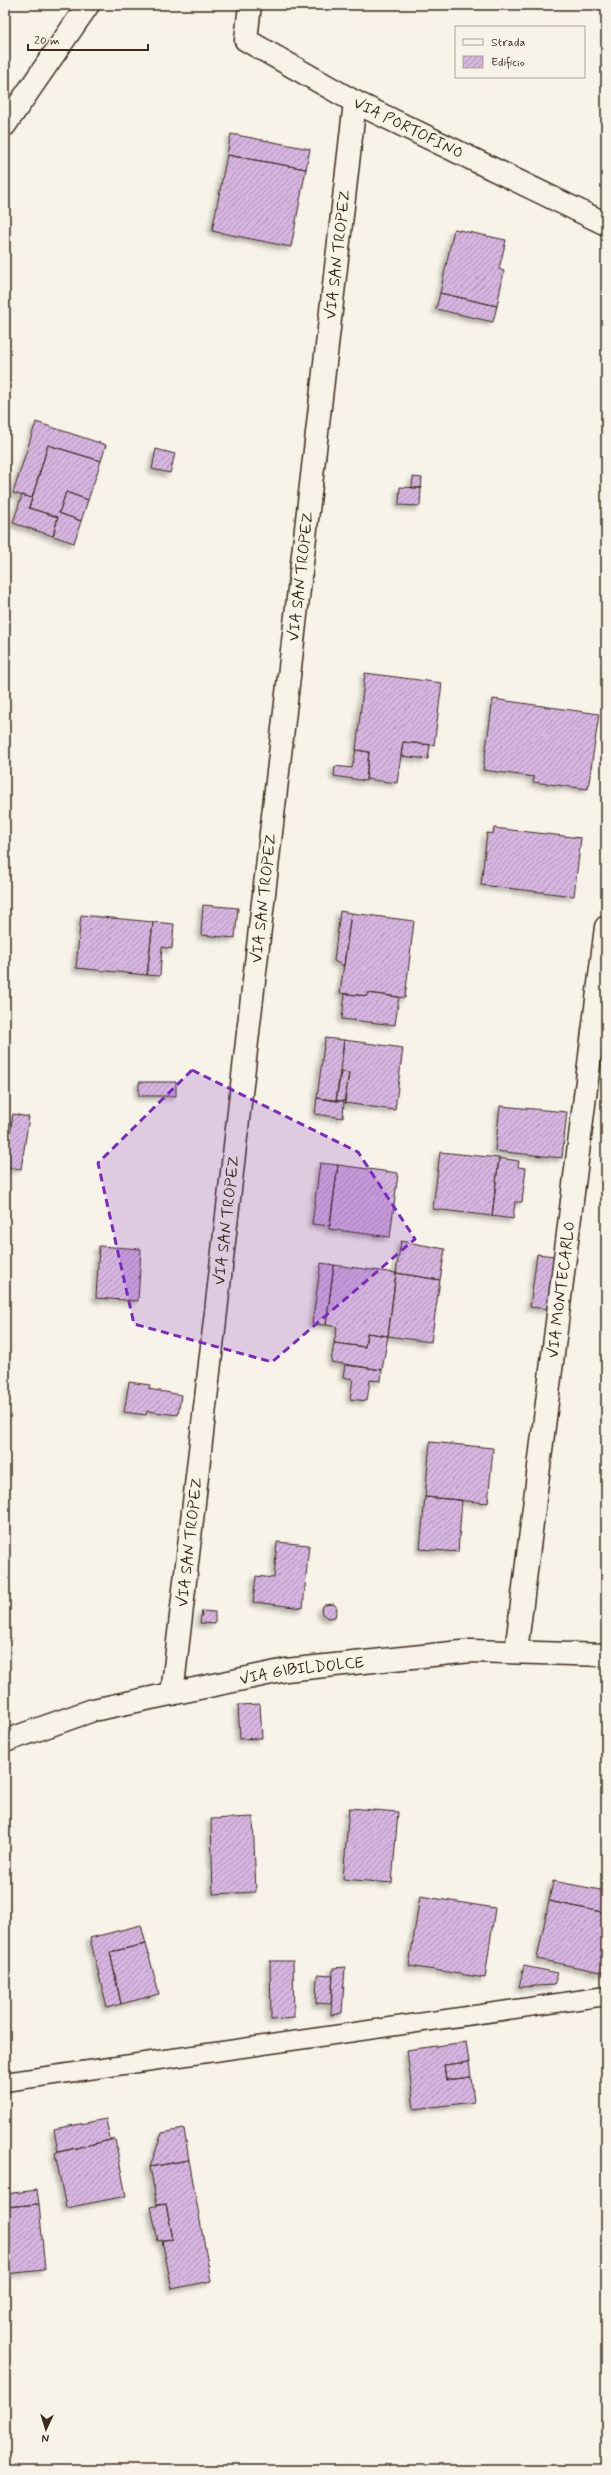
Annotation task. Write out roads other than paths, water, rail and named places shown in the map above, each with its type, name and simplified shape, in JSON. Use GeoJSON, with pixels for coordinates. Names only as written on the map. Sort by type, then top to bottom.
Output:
{"type":"FeatureCollection","features":[{"type":"Feature","properties":{"kind":"street"},"geometry":{"type":"LineString","coordinates":[[5,125],[88,5]]}},
{"type":"Feature","properties":{"kind":"street","name":"VIA PORTOFINO"},"geometry":{"type":"LineString","coordinates":[[250,5],[246,40],[355,102],[606,224]]}},
{"type":"Feature","properties":{"kind":"street","name":"VIA SAN TROPEZ"},"geometry":{"type":"LineString","coordinates":[[172,1694],[355,102]]}},
{"type":"Feature","properties":{"kind":"street","name":"VIA MONTECARLO"},"geometry":{"type":"LineString","coordinates":[[516,1652],[606,927]]}},
{"type":"Feature","properties":{"kind":"street","name":"VIA GIBILDOLCE"},"geometry":{"type":"LineString","coordinates":[[5,1741],[93,1710],[286,1670],[471,1651],[606,1655]]}},
{"type":"Feature","properties":{"kind":"lane"},"geometry":{"type":"LineString","coordinates":[[5,2082],[606,1996]]}}]}
